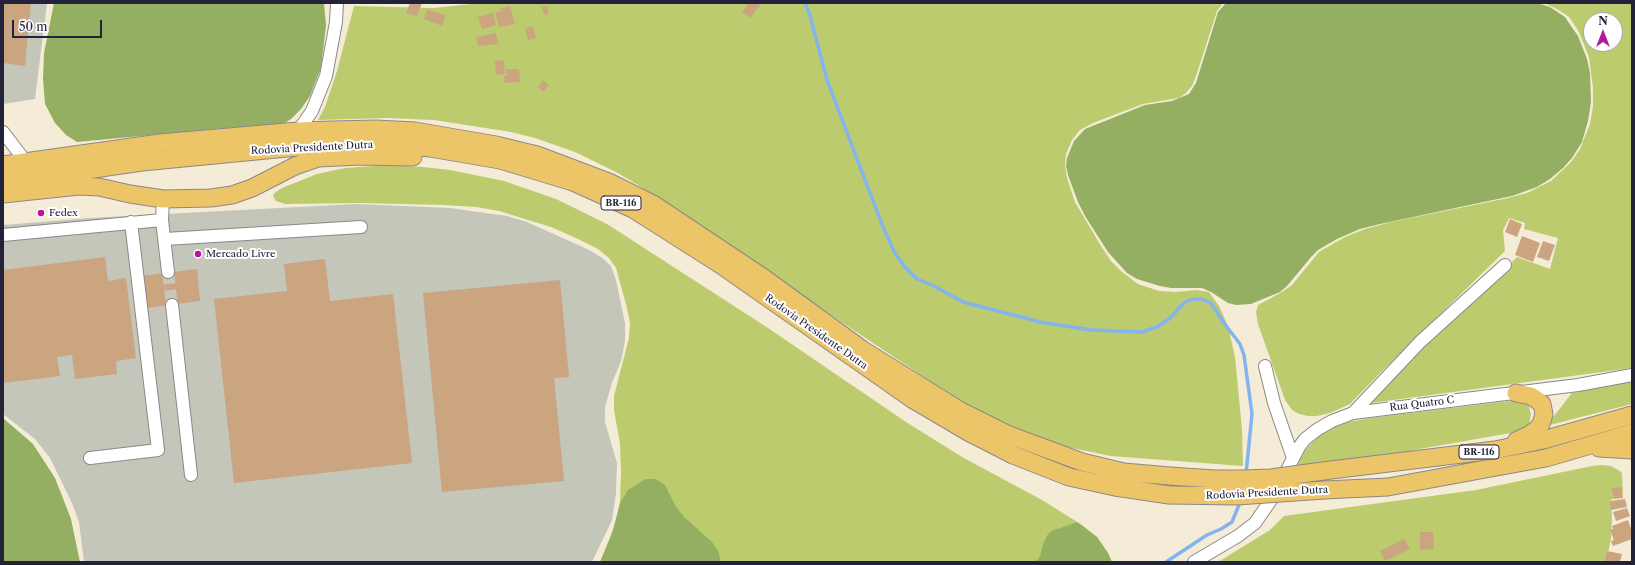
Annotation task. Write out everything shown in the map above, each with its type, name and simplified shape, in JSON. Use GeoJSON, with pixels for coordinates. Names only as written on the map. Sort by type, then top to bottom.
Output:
{"type":"FeatureCollection","features":[{"type":"Feature","properties":{"kind":"highway","name":"Rodovia Presidente Dutra"},"geometry":{"type":"LineString","coordinates":[[3,165],[160,143],[298,131],[376,129],[429,133],[496,145],[537,155],[611,183],[653,204],[764,278],[863,350],[959,410],[1009,435],[1082,462],[1124,472],[1215,479],[1271,478],[1495,450],[1544,440],[1632,415]]}},
{"type":"Feature","properties":{"kind":"highway","name":"Rodovia Presidente Dutra"},"geometry":{"type":"LineString","coordinates":[[3,182],[142,162],[308,146],[378,144],[430,148],[500,160],[573,182],[633,209],[721,265],[912,399],[968,432],[1013,455],[1069,477],[1115,487],[1169,495],[1237,496],[1388,487],[1546,458],[1632,433]]}},
{"type":"Feature","properties":{"kind":"highway"},"geometry":{"type":"LineString","coordinates":[[3,194],[79,186],[99,187],[163,199],[211,198],[232,195],[252,188],[294,166],[318,158],[360,156],[440,159],[501,171],[570,193],[659,235],[695,249]]}},
{"type":"Feature","properties":{"kind":"highway"},"geometry":{"type":"LineString","coordinates":[[1495,450],[1529,435],[1537,428],[1543,419],[1544,409],[1537,400],[1532,396],[1516,393]]}},
{"type":"Feature","properties":{"kind":"highway"},"geometry":{"type":"LineString","coordinates":[[1581,449],[1600,448],[1632,453]]}},
{"type":"Feature","properties":{"kind":"street"},"geometry":{"type":"LineString","coordinates":[[298,131],[312,111],[326,76],[336,22],[337,3]]}},
{"type":"Feature","properties":{"kind":"street"},"geometry":{"type":"LineString","coordinates":[[3,132],[26,162]]}},
{"type":"Feature","properties":{"kind":"street"},"geometry":{"type":"LineString","coordinates":[[163,199],[162,220],[168,272]]}},
{"type":"Feature","properties":{"kind":"street"},"geometry":{"type":"LineString","coordinates":[[3,235],[162,220]]}},
{"type":"Feature","properties":{"kind":"street"},"geometry":{"type":"LineString","coordinates":[[90,458],[158,450],[131,222]]}},
{"type":"Feature","properties":{"kind":"street"},"geometry":{"type":"LineString","coordinates":[[165,239],[362,227]]}},
{"type":"Feature","properties":{"kind":"street"},"geometry":{"type":"LineString","coordinates":[[1353,413],[1420,342],[1505,265]]}},
{"type":"Feature","properties":{"kind":"street"},"geometry":{"type":"LineString","coordinates":[[172,305],[191,475]]}},
{"type":"Feature","properties":{"kind":"street"},"geometry":{"type":"LineString","coordinates":[[1266,366],[1274,403],[1293,458]]}},
{"type":"Feature","properties":{"kind":"street","name":"Rua Quatro C"},"geometry":{"type":"LineString","coordinates":[[1194,562],[1238,536],[1255,523],[1273,497],[1299,447],[1312,433],[1324,424],[1353,413],[1578,385],[1632,375]]}},
{"type":"Feature","properties":{"kind":"shaded area"},"geometry":{"type":"Polygon","coordinates":[[[3,3],[47,3],[35,99],[3,104],[3,3]]]}},
{"type":"Feature","properties":{"kind":"shaded area"},"geometry":{"type":"Polygon","coordinates":[[[356,204],[450,208],[507,216],[527,222],[587,249],[601,257],[611,266],[616,280],[625,323],[625,341],[621,361],[612,383],[605,407],[605,422],[617,463],[616,493],[612,520],[592,562],[84,562],[79,522],[72,503],[50,458],[35,439],[3,414],[3,225],[89,218],[356,204]]]}},
{"type":"Feature","properties":{"kind":"green space"},"geometry":{"type":"Polygon","coordinates":[[[54,3],[324,3],[326,25],[321,68],[310,96],[301,109],[291,119],[282,125],[225,128],[77,142],[66,135],[55,123],[45,104],[43,79],[44,53],[54,3]]]}},
{"type":"Feature","properties":{"kind":"green space"},"geometry":{"type":"Polygon","coordinates":[[[481,3],[1223,3],[1217,11],[1192,86],[1186,93],[1179,98],[1143,104],[1093,123],[1080,130],[1072,140],[1066,154],[1065,165],[1067,178],[1075,202],[1111,261],[1121,271],[1138,284],[1159,291],[1176,292],[1196,290],[1209,292],[1219,306],[1228,326],[1235,357],[1242,429],[1243,466],[1111,456],[1052,444],[1007,424],[963,403],[654,195],[618,173],[575,152],[535,138],[511,132],[434,120],[387,118],[318,120],[325,107],[337,71],[354,6],[434,8],[481,3]]]}},
{"type":"Feature","properties":{"kind":"green space"},"geometry":{"type":"Polygon","coordinates":[[[1226,3],[1537,3],[1550,7],[1565,17],[1578,36],[1587,59],[1590,73],[1591,102],[1588,121],[1582,142],[1572,158],[1563,168],[1550,179],[1537,187],[1512,196],[1360,229],[1337,239],[1318,250],[1280,292],[1251,304],[1236,305],[1228,303],[1202,288],[1171,288],[1137,279],[1127,273],[1108,252],[1085,216],[1068,175],[1066,166],[1067,158],[1074,141],[1085,129],[1145,105],[1172,101],[1189,94],[1196,83],[1218,12],[1226,3]]]}},
{"type":"Feature","properties":{"kind":"green space"},"geometry":{"type":"Polygon","coordinates":[[[1544,3],[1632,3],[1632,368],[1371,403],[1420,350],[1469,305],[1517,257],[1550,269],[1558,238],[1524,229],[1525,223],[1509,218],[1503,230],[1505,251],[1350,404],[1330,413],[1317,416],[1299,414],[1292,410],[1285,400],[1258,324],[1256,312],[1258,305],[1292,285],[1319,252],[1345,237],[1365,229],[1391,222],[1527,193],[1551,181],[1571,162],[1580,149],[1590,124],[1593,106],[1593,88],[1587,52],[1623,52],[1623,12],[1583,12],[1583,42],[1578,30],[1569,17],[1544,3]]]}},
{"type":"Feature","properties":{"kind":"green space"},"geometry":{"type":"Polygon","coordinates":[[[387,165],[450,170],[504,181],[556,199],[607,224],[768,328],[906,422],[962,457],[1042,500],[1082,525],[1097,537],[1108,553],[1112,562],[600,562],[618,517],[620,503],[620,444],[614,410],[614,396],[629,338],[630,323],[616,268],[609,258],[598,249],[578,239],[551,227],[499,211],[476,207],[443,205],[361,203],[285,204],[276,201],[273,195],[282,188],[317,174],[345,168],[387,165]]]}},
{"type":"Feature","properties":{"kind":"green space"},"geometry":{"type":"Polygon","coordinates":[[[1632,381],[1632,404],[1546,426],[1572,393],[1632,381]]]}},
{"type":"Feature","properties":{"kind":"green space"},"geometry":{"type":"Polygon","coordinates":[[[1518,400],[1528,404],[1531,414],[1529,424],[1522,431],[1295,471],[1304,452],[1318,436],[1327,430],[1348,422],[1518,400]]]}},
{"type":"Feature","properties":{"kind":"green space"},"geometry":{"type":"Polygon","coordinates":[[[3,418],[33,444],[55,478],[71,519],[80,562],[3,562],[3,418]]]}},
{"type":"Feature","properties":{"kind":"green space"},"geometry":{"type":"Polygon","coordinates":[[[1601,465],[1611,466],[1622,473],[1623,494],[1611,500],[1611,539],[1606,562],[1218,562],[1270,530],[1284,516],[1476,490],[1601,465]]]}},
{"type":"Feature","properties":{"kind":"green space"},"geometry":{"type":"Polygon","coordinates":[[[646,479],[656,479],[665,485],[676,507],[685,518],[712,542],[718,551],[721,562],[600,562],[612,534],[620,503],[628,490],[646,479]]]}},
{"type":"Feature","properties":{"kind":"green space"},"geometry":{"type":"Polygon","coordinates":[[[1077,522],[1097,537],[1108,553],[1112,562],[1036,562],[1040,556],[1048,534],[1053,530],[1077,522]]]}},
{"type":"Feature","properties":{"kind":"building"},"geometry":{"type":"Polygon","coordinates":[[[3,3],[31,3],[25,66],[3,63],[3,3]]]}},
{"type":"Feature","properties":{"kind":"building"},"geometry":{"type":"Polygon","coordinates":[[[410,3],[422,3],[417,16],[406,13],[410,3]]]}},
{"type":"Feature","properties":{"kind":"building"},"geometry":{"type":"Polygon","coordinates":[[[749,3],[762,3],[750,18],[742,12],[749,3]]]}},
{"type":"Feature","properties":{"kind":"building"},"geometry":{"type":"Polygon","coordinates":[[[510,6],[515,24],[499,27],[495,12],[501,11],[500,8],[510,6]]]}},
{"type":"Feature","properties":{"kind":"building"},"geometry":{"type":"Polygon","coordinates":[[[547,6],[549,13],[544,15],[542,7],[547,6]]]}},
{"type":"Feature","properties":{"kind":"building"},"geometry":{"type":"Polygon","coordinates":[[[427,10],[446,15],[442,26],[424,19],[427,10]]]}},
{"type":"Feature","properties":{"kind":"building"},"geometry":{"type":"Polygon","coordinates":[[[493,13],[496,25],[482,29],[478,17],[493,13]]]}},
{"type":"Feature","properties":{"kind":"building"},"geometry":{"type":"Polygon","coordinates":[[[533,26],[536,38],[528,40],[525,28],[533,26]]]}},
{"type":"Feature","properties":{"kind":"building"},"geometry":{"type":"Polygon","coordinates":[[[496,33],[498,44],[478,46],[476,37],[496,33]]]}},
{"type":"Feature","properties":{"kind":"building"},"geometry":{"type":"Polygon","coordinates":[[[504,60],[505,74],[496,75],[495,61],[504,60]]]}},
{"type":"Feature","properties":{"kind":"building"},"geometry":{"type":"Polygon","coordinates":[[[506,69],[519,69],[520,82],[504,83],[504,76],[507,76],[506,69]]]}},
{"type":"Feature","properties":{"kind":"building"},"geometry":{"type":"Polygon","coordinates":[[[543,80],[549,85],[544,92],[538,87],[543,80]]]}},
{"type":"Feature","properties":{"kind":"building"},"geometry":{"type":"Polygon","coordinates":[[[1510,219],[1522,224],[1517,237],[1505,232],[1510,219]]]}},
{"type":"Feature","properties":{"kind":"building"},"geometry":{"type":"Polygon","coordinates":[[[1522,236],[1540,243],[1533,262],[1515,255],[1522,236]]]}},
{"type":"Feature","properties":{"kind":"building"},"geometry":{"type":"Polygon","coordinates":[[[1543,241],[1555,245],[1549,261],[1537,257],[1543,241]]]}},
{"type":"Feature","properties":{"kind":"building"},"geometry":{"type":"Polygon","coordinates":[[[105,257],[108,281],[126,278],[136,358],[116,361],[117,374],[75,379],[72,355],[57,357],[60,376],[3,383],[3,270],[105,257]]]}},
{"type":"Feature","properties":{"kind":"building"},"geometry":{"type":"Polygon","coordinates":[[[325,259],[330,301],[393,294],[412,463],[234,483],[214,299],[287,291],[284,264],[325,259]]]}},
{"type":"Feature","properties":{"kind":"building"},"geometry":{"type":"Polygon","coordinates":[[[197,269],[200,301],[146,308],[142,276],[197,269]]]}},
{"type":"Feature","properties":{"kind":"building"},"geometry":{"type":"Polygon","coordinates":[[[560,280],[569,377],[554,378],[564,481],[442,492],[423,293],[560,280]]]}},
{"type":"Feature","properties":{"kind":"building"},"geometry":{"type":"Polygon","coordinates":[[[1621,487],[1623,498],[1614,499],[1612,488],[1621,487]]]}},
{"type":"Feature","properties":{"kind":"building"},"geometry":{"type":"Polygon","coordinates":[[[1625,499],[1627,507],[1611,510],[1610,501],[1625,499]]]}},
{"type":"Feature","properties":{"kind":"building"},"geometry":{"type":"Polygon","coordinates":[[[1627,508],[1630,516],[1616,521],[1613,512],[1627,508]]]}},
{"type":"Feature","properties":{"kind":"building"},"geometry":{"type":"Polygon","coordinates":[[[1628,520],[1632,532],[1632,539],[1613,546],[1611,541],[1614,540],[1610,530],[1613,529],[1612,526],[1628,520]]]}},
{"type":"Feature","properties":{"kind":"building"},"geometry":{"type":"Polygon","coordinates":[[[1420,532],[1433,532],[1434,549],[1420,550],[1420,532]]]}},
{"type":"Feature","properties":{"kind":"building"},"geometry":{"type":"Polygon","coordinates":[[[1404,539],[1410,549],[1385,561],[1380,551],[1404,539]]]}},
{"type":"Feature","properties":{"kind":"building"},"geometry":{"type":"Polygon","coordinates":[[[1607,551],[1622,554],[1620,562],[1605,562],[1607,551]]]}},
{"type":"Feature","properties":{"kind":"waterway"},"geometry":{"type":"LineString","coordinates":[[805,3],[809,12],[827,80],[883,227],[896,255],[905,267],[917,279],[932,285],[963,302],[1040,322],[1091,330],[1142,332],[1157,327],[1170,318],[1184,303],[1192,299],[1202,299],[1211,303],[1240,344],[1244,355],[1252,414],[1246,474]]}},
{"type":"Feature","properties":{"kind":"waterway"},"geometry":{"type":"LineString","coordinates":[[1166,562],[1207,535],[1232,522],[1241,500]]}},
{"type":"Feature","properties":{"kind":"tunnel"},"geometry":{"type":"LineString","coordinates":[[168,272],[172,305]]}},
{"type":"Feature","properties":{"kind":"place","name":"Fedex"},"geometry":{"type":"Point","coordinates":[41,213]}},
{"type":"Feature","properties":{"kind":"place","name":"Mercado Livre"},"geometry":{"type":"Point","coordinates":[198,254]}}]}
